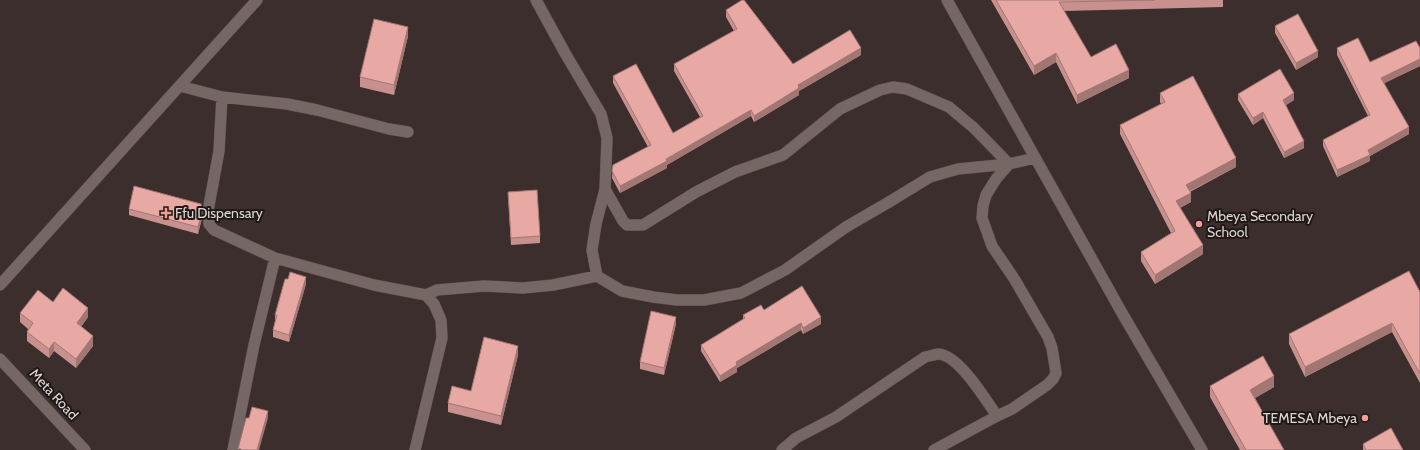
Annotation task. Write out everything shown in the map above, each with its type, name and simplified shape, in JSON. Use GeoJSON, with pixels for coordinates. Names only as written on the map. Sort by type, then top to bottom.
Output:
{"type":"FeatureCollection","features":[{"type":"Feature","properties":{"kind":"street"},"geometry":{"type":"LineString","coordinates":[[0,285],[257,0]]}},
{"type":"Feature","properties":{"kind":"street"},"geometry":{"type":"LineString","coordinates":[[536,0],[601,114],[607,138],[605,189],[596,224],[592,250],[597,276]]}},
{"type":"Feature","properties":{"kind":"street"},"geometry":{"type":"LineString","coordinates":[[947,0],[1122,313],[1202,450]]}},
{"type":"Feature","properties":{"kind":"street"},"geometry":{"type":"LineString","coordinates":[[180,86],[222,97],[287,104],[317,110],[390,129],[408,132]]}},
{"type":"Feature","properties":{"kind":"street"},"geometry":{"type":"LineString","coordinates":[[605,189],[623,221],[628,225],[644,225],[696,192],[729,176],[783,154],[840,109],[880,90],[893,87],[907,89],[949,107],[974,128],[1009,164]]}},
{"type":"Feature","properties":{"kind":"street"},"geometry":{"type":"LineString","coordinates":[[222,97],[218,151],[208,211],[209,224],[214,230],[275,258],[374,285],[426,295],[437,290],[484,286],[523,288],[554,285],[597,276],[622,291],[677,300],[704,300],[741,293],[785,270],[846,227],[930,177],[958,169],[1009,164],[1035,158]]}},
{"type":"Feature","properties":{"kind":"street"},"geometry":{"type":"LineString","coordinates":[[934,450],[1012,409],[1047,385],[1056,373],[1052,348],[1048,337],[1015,280],[992,246],[982,218],[986,195],[996,179],[1009,164]]}},
{"type":"Feature","properties":{"kind":"street"},"geometry":{"type":"LineString","coordinates":[[233,450],[254,345],[275,258]]}},
{"type":"Feature","properties":{"kind":"street"},"geometry":{"type":"LineString","coordinates":[[415,450],[442,338],[441,320],[434,304],[426,295]]}},
{"type":"Feature","properties":{"kind":"street"},"geometry":{"type":"LineString","coordinates":[[782,450],[796,438],[836,418],[925,357],[938,354],[950,358],[968,374],[997,416]]}},
{"type":"Feature","properties":{"kind":"street","name":"Meta Road"},"geometry":{"type":"LineString","coordinates":[[0,359],[85,450]]}},
{"type":"Feature","properties":{"kind":"building"},"geometry":{"type":"Polygon","coordinates":[[[744,0],[793,64],[850,30],[861,48],[798,85],[799,88],[754,116],[751,110],[666,159],[667,161],[620,186],[612,171],[613,165],[651,145],[613,76],[636,64],[673,133],[703,116],[674,64],[737,29],[726,10],[744,0]]]}},
{"type":"Feature","properties":{"kind":"building"},"geometry":{"type":"Polygon","coordinates":[[[996,0],[1155,0],[1059,2],[1091,57],[1116,44],[1129,70],[1077,95],[1056,53],[1034,66],[996,0]]]}},
{"type":"Feature","properties":{"kind":"building"},"geometry":{"type":"Polygon","coordinates":[[[1298,14],[1318,51],[1296,63],[1275,26],[1298,14]]]}},
{"type":"Feature","properties":{"kind":"building"},"geometry":{"type":"Polygon","coordinates":[[[374,19],[408,27],[394,85],[360,77],[374,19]]]}},
{"type":"Feature","properties":{"kind":"building"},"geometry":{"type":"Polygon","coordinates":[[[1358,38],[1370,62],[1416,41],[1420,48],[1420,59],[1381,78],[1409,127],[1368,150],[1370,155],[1337,170],[1323,140],[1370,115],[1337,48],[1358,38]]]}},
{"type":"Feature","properties":{"kind":"building"},"geometry":{"type":"Polygon","coordinates":[[[1280,69],[1294,93],[1283,100],[1304,141],[1284,152],[1263,112],[1253,118],[1238,94],[1280,69]]]}},
{"type":"Feature","properties":{"kind":"building"},"geometry":{"type":"Polygon","coordinates":[[[1193,76],[1236,158],[1186,185],[1191,193],[1176,201],[1203,245],[1155,275],[1141,252],[1175,231],[1120,125],[1165,102],[1160,93],[1193,76]]]}},
{"type":"Feature","properties":{"kind":"building","name":"Ffu Dispensary"},"geometry":{"type":"Polygon","coordinates":[[[134,186],[201,204],[202,211],[198,227],[129,209],[134,186]]]}},
{"type":"Feature","properties":{"kind":"building"},"geometry":{"type":"Polygon","coordinates":[[[537,190],[540,236],[511,238],[508,192],[537,190]]]}},
{"type":"Feature","properties":{"kind":"building"},"geometry":{"type":"Polygon","coordinates":[[[1409,271],[1420,292],[1420,374],[1392,323],[1305,367],[1289,334],[1409,271]]]}},
{"type":"Feature","properties":{"kind":"building"},"geometry":{"type":"Polygon","coordinates":[[[290,272],[306,277],[289,335],[273,330],[277,315],[275,315],[285,279],[288,279],[290,272]]]}},
{"type":"Feature","properties":{"kind":"building"},"geometry":{"type":"Polygon","coordinates":[[[802,286],[821,317],[803,328],[801,323],[736,362],[737,365],[720,376],[701,345],[745,318],[743,315],[761,305],[764,310],[802,286]]]}},
{"type":"Feature","properties":{"kind":"building"},"geometry":{"type":"Polygon","coordinates":[[[63,288],[88,308],[77,323],[93,336],[76,359],[54,342],[49,349],[27,332],[33,323],[20,313],[38,290],[53,302],[63,288]]]}},
{"type":"Feature","properties":{"kind":"building"},"geometry":{"type":"Polygon","coordinates":[[[651,311],[676,317],[664,368],[640,362],[651,311]]]}},
{"type":"Feature","properties":{"kind":"building"},"geometry":{"type":"Polygon","coordinates":[[[484,337],[518,346],[501,416],[448,403],[452,386],[471,391],[484,337]]]}},
{"type":"Feature","properties":{"kind":"building"},"geometry":{"type":"Polygon","coordinates":[[[1263,356],[1274,376],[1250,390],[1284,450],[1246,450],[1210,386],[1263,356]]]}},
{"type":"Feature","properties":{"kind":"building"},"geometry":{"type":"Polygon","coordinates":[[[252,407],[268,411],[257,450],[241,450],[238,449],[246,418],[249,418],[252,407]]]}},
{"type":"Feature","properties":{"kind":"building"},"geometry":{"type":"Polygon","coordinates":[[[1391,428],[1403,450],[1366,450],[1363,444],[1391,428]]]}},
{"type":"Feature","properties":{"kind":"place","name":"Ffu Dispensary"},"geometry":{"type":"Point","coordinates":[166,213]}},
{"type":"Feature","properties":{"kind":"place","name":"Mbeya Secondary School"},"geometry":{"type":"Point","coordinates":[1199,224]}},
{"type":"Feature","properties":{"kind":"place","name":"TEMESA Mbeya"},"geometry":{"type":"Point","coordinates":[1365,418]}}]}
